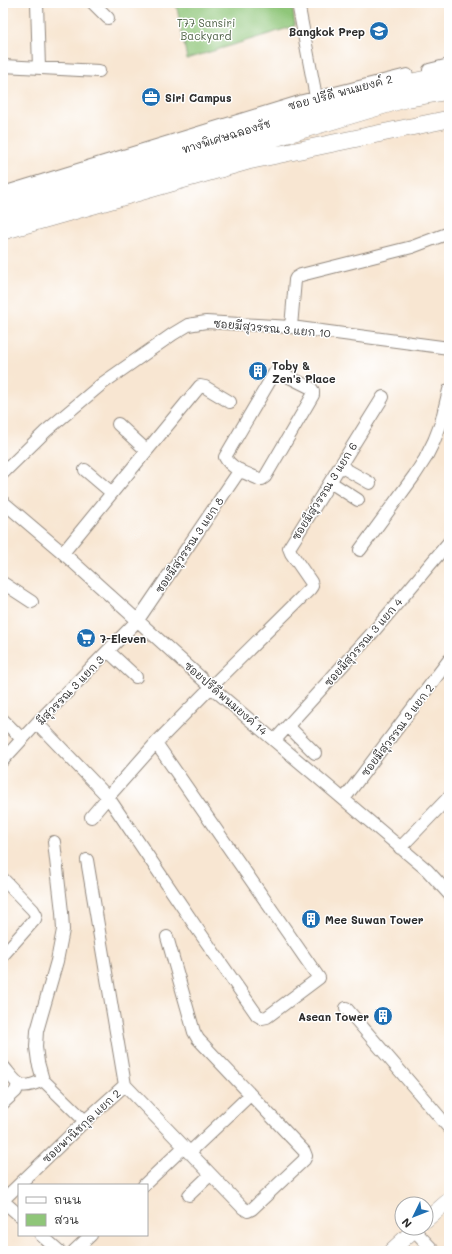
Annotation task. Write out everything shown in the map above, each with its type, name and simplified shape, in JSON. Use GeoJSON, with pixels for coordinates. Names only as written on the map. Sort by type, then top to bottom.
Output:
{"type":"FeatureCollection","features":[{"type":"Feature","properties":{"kind":"highway","name":"ทางพิเศษฉลองรัช"},"geometry":{"type":"LineString","coordinates":[[3,203],[399,85],[449,74]]}},
{"type":"Feature","properties":{"kind":"highway","name":"ทางพิเศษฉลองรัช"},"geometry":{"type":"LineString","coordinates":[[3,219],[405,100],[449,91]]}},
{"type":"Feature","properties":{"kind":"highway"},"geometry":{"type":"LineString","coordinates":[[3,231],[248,161],[449,119]]}},
{"type":"Feature","properties":{"kind":"main road"},"geometry":{"type":"LineString","coordinates":[[434,1213],[449,1200]]}},
{"type":"Feature","properties":{"kind":"main road"},"geometry":{"type":"LineString","coordinates":[[391,1251],[407,1236]]}},
{"type":"Feature","properties":{"kind":"street"},"geometry":{"type":"LineString","coordinates":[[37,3],[39,68]]}},
{"type":"Feature","properties":{"kind":"street"},"geometry":{"type":"LineString","coordinates":[[93,3],[108,18]]}},
{"type":"Feature","properties":{"kind":"street"},"geometry":{"type":"LineString","coordinates":[[298,3],[316,98]]}},
{"type":"Feature","properties":{"kind":"street","name":"ซอย ปรีดี พนมยงค์ 2"},"geometry":{"type":"LineString","coordinates":[[3,193],[316,98],[383,80],[449,65]]}},
{"type":"Feature","properties":{"kind":"street"},"geometry":{"type":"LineString","coordinates":[[3,66],[99,72]]}},
{"type":"Feature","properties":{"kind":"street"},"geometry":{"type":"LineString","coordinates":[[291,327],[296,278],[412,247],[449,233]]}},
{"type":"Feature","properties":{"kind":"street","name":"ซอยมีสุวรรณ 3 แยก 10"},"geometry":{"type":"LineString","coordinates":[[3,473],[46,431],[103,383],[188,325],[206,322],[291,327],[449,348]]}},
{"type":"Feature","properties":{"kind":"street"},"geometry":{"type":"LineString","coordinates":[[279,372],[311,388],[313,395],[265,477],[259,479],[240,470],[227,461],[225,457],[273,373],[279,372]]}},
{"type":"Feature","properties":{"kind":"street"},"geometry":{"type":"LineString","coordinates":[[63,553],[200,386],[205,387],[230,402]]}},
{"type":"Feature","properties":{"kind":"street"},"geometry":{"type":"LineString","coordinates":[[360,550],[414,476],[425,458],[441,423],[449,390]]}},
{"type":"Feature","properties":{"kind":"street","name":"ซอยมีสุวรรณ 3 แยก 6"},"geometry":{"type":"LineString","coordinates":[[211,687],[312,586],[311,582],[289,548],[383,397]]}},
{"type":"Feature","properties":{"kind":"street"},"geometry":{"type":"LineString","coordinates":[[118,424],[146,450]]}},
{"type":"Feature","properties":{"kind":"street"},"geometry":{"type":"LineString","coordinates":[[340,466],[370,483]]}},
{"type":"Feature","properties":{"kind":"street"},"geometry":{"type":"LineString","coordinates":[[85,470],[112,493]]}},
{"type":"Feature","properties":{"kind":"street","name":"ซอยมีสุวรรณ 3 แยก 8"},"geometry":{"type":"LineString","coordinates":[[138,620],[240,470]]}},
{"type":"Feature","properties":{"kind":"street"},"geometry":{"type":"LineString","coordinates":[[330,482],[358,500]]}},
{"type":"Feature","properties":{"kind":"street","name":"ซอยปรีดีพนมยงค์ 14"},"geometry":{"type":"LineString","coordinates":[[3,502],[63,553],[211,687],[447,887]]}},
{"type":"Feature","properties":{"kind":"street","name":"ซอยมีสุวรรณ 3 แยก 4"},"geometry":{"type":"LineString","coordinates":[[275,740],[374,631],[449,542]]}},
{"type":"Feature","properties":{"kind":"street"},"geometry":{"type":"LineString","coordinates":[[3,583],[32,602]]}},
{"type":"Feature","properties":{"kind":"street","name":"มีสุวรรณ 3 แยก 3"},"geometry":{"type":"LineString","coordinates":[[3,760],[37,723],[138,620]]}},
{"type":"Feature","properties":{"kind":"street"},"geometry":{"type":"LineString","coordinates":[[108,651],[136,677]]}},
{"type":"Feature","properties":{"kind":"street","name":"ซอยมีสุวรรณ 3 แยก 2"},"geometry":{"type":"LineString","coordinates":[[344,799],[449,660]]}},
{"type":"Feature","properties":{"kind":"street"},"geometry":{"type":"LineString","coordinates":[[91,817],[156,743],[211,687]]}},
{"type":"Feature","properties":{"kind":"street"},"geometry":{"type":"LineString","coordinates":[[3,720],[22,739]]}},
{"type":"Feature","properties":{"kind":"street"},"geometry":{"type":"LineString","coordinates":[[37,723],[108,797],[257,1015],[262,1018],[267,1017],[319,978],[156,743]]}},
{"type":"Feature","properties":{"kind":"street"},"geometry":{"type":"LineString","coordinates":[[288,726],[315,753]]}},
{"type":"Feature","properties":{"kind":"street"},"geometry":{"type":"LineString","coordinates":[[400,848],[449,797]]}},
{"type":"Feature","properties":{"kind":"street"},"geometry":{"type":"LineString","coordinates":[[54,842],[63,930],[57,961],[37,1031],[36,1047],[43,1080],[85,1121]]}},
{"type":"Feature","properties":{"kind":"street"},"geometry":{"type":"LineString","coordinates":[[87,860],[124,1085],[210,1175],[243,1208],[248,1211],[252,1209],[304,1160],[306,1156],[304,1151],[198,1039],[194,1032],[167,937]]}},
{"type":"Feature","properties":{"kind":"street"},"geometry":{"type":"LineString","coordinates":[[3,879],[36,915],[35,919],[3,955]]}},
{"type":"Feature","properties":{"kind":"street"},"geometry":{"type":"LineString","coordinates":[[346,1008],[449,1128]]}},
{"type":"Feature","properties":{"kind":"street"},"geometry":{"type":"LineString","coordinates":[[3,1066],[18,1083],[25,1086],[32,1085],[43,1080]]}},
{"type":"Feature","properties":{"kind":"street"},"geometry":{"type":"LineString","coordinates":[[3,1103],[16,1090],[18,1083]]}},
{"type":"Feature","properties":{"kind":"street","name":"ซอยพานิชกุล แยก 2"},"geometry":{"type":"LineString","coordinates":[[20,1184],[124,1085]]}},
{"type":"Feature","properties":{"kind":"street"},"geometry":{"type":"LineString","coordinates":[[145,1184],[250,1095]]}},
{"type":"Feature","properties":{"kind":"street"},"geometry":{"type":"LineString","coordinates":[[189,1195],[210,1175]]}},
{"type":"Feature","properties":{"kind":"street","name":"ซอยพานิชกุล แยก 2"},"geometry":{"type":"LineString","coordinates":[[3,1200],[18,1186]]}},
{"type":"Feature","properties":{"kind":"street"},"geometry":{"type":"LineString","coordinates":[[3,1200],[18,1214]]}},
{"type":"Feature","properties":{"kind":"street"},"geometry":{"type":"LineString","coordinates":[[42,1236],[59,1251]]}},
{"type":"Feature","properties":{"kind":"street"},"geometry":{"type":"LineString","coordinates":[[74,1251],[89,1236]]}},
{"type":"Feature","properties":{"kind":"street"},"geometry":{"type":"LineString","coordinates":[[421,1236],[434,1251]]}},
{"type":"Feature","properties":{"kind":"green space","name":"T77 Sansiri Backyard"},"geometry":{"type":"Polygon","coordinates":[[[176,3],[292,3],[295,26],[187,59],[176,3]]]}},
{"type":"Feature","properties":{"kind":"place","name":"Bangkok Prep"},"geometry":{"type":"Point","coordinates":[379,31]}},
{"type":"Feature","properties":{"kind":"place","name":"Siri Campus"},"geometry":{"type":"Point","coordinates":[151,97]}},
{"type":"Feature","properties":{"kind":"place","name":"Toby & Zen's Place"},"geometry":{"type":"Point","coordinates":[258,371]}},
{"type":"Feature","properties":{"kind":"place","name":"7-Eleven"},"geometry":{"type":"Point","coordinates":[86,638]}},
{"type":"Feature","properties":{"kind":"place","name":"Mee Suwan Tower"},"geometry":{"type":"Point","coordinates":[311,919]}},
{"type":"Feature","properties":{"kind":"place","name":"Asean Tower"},"geometry":{"type":"Point","coordinates":[383,1016]}}]}
